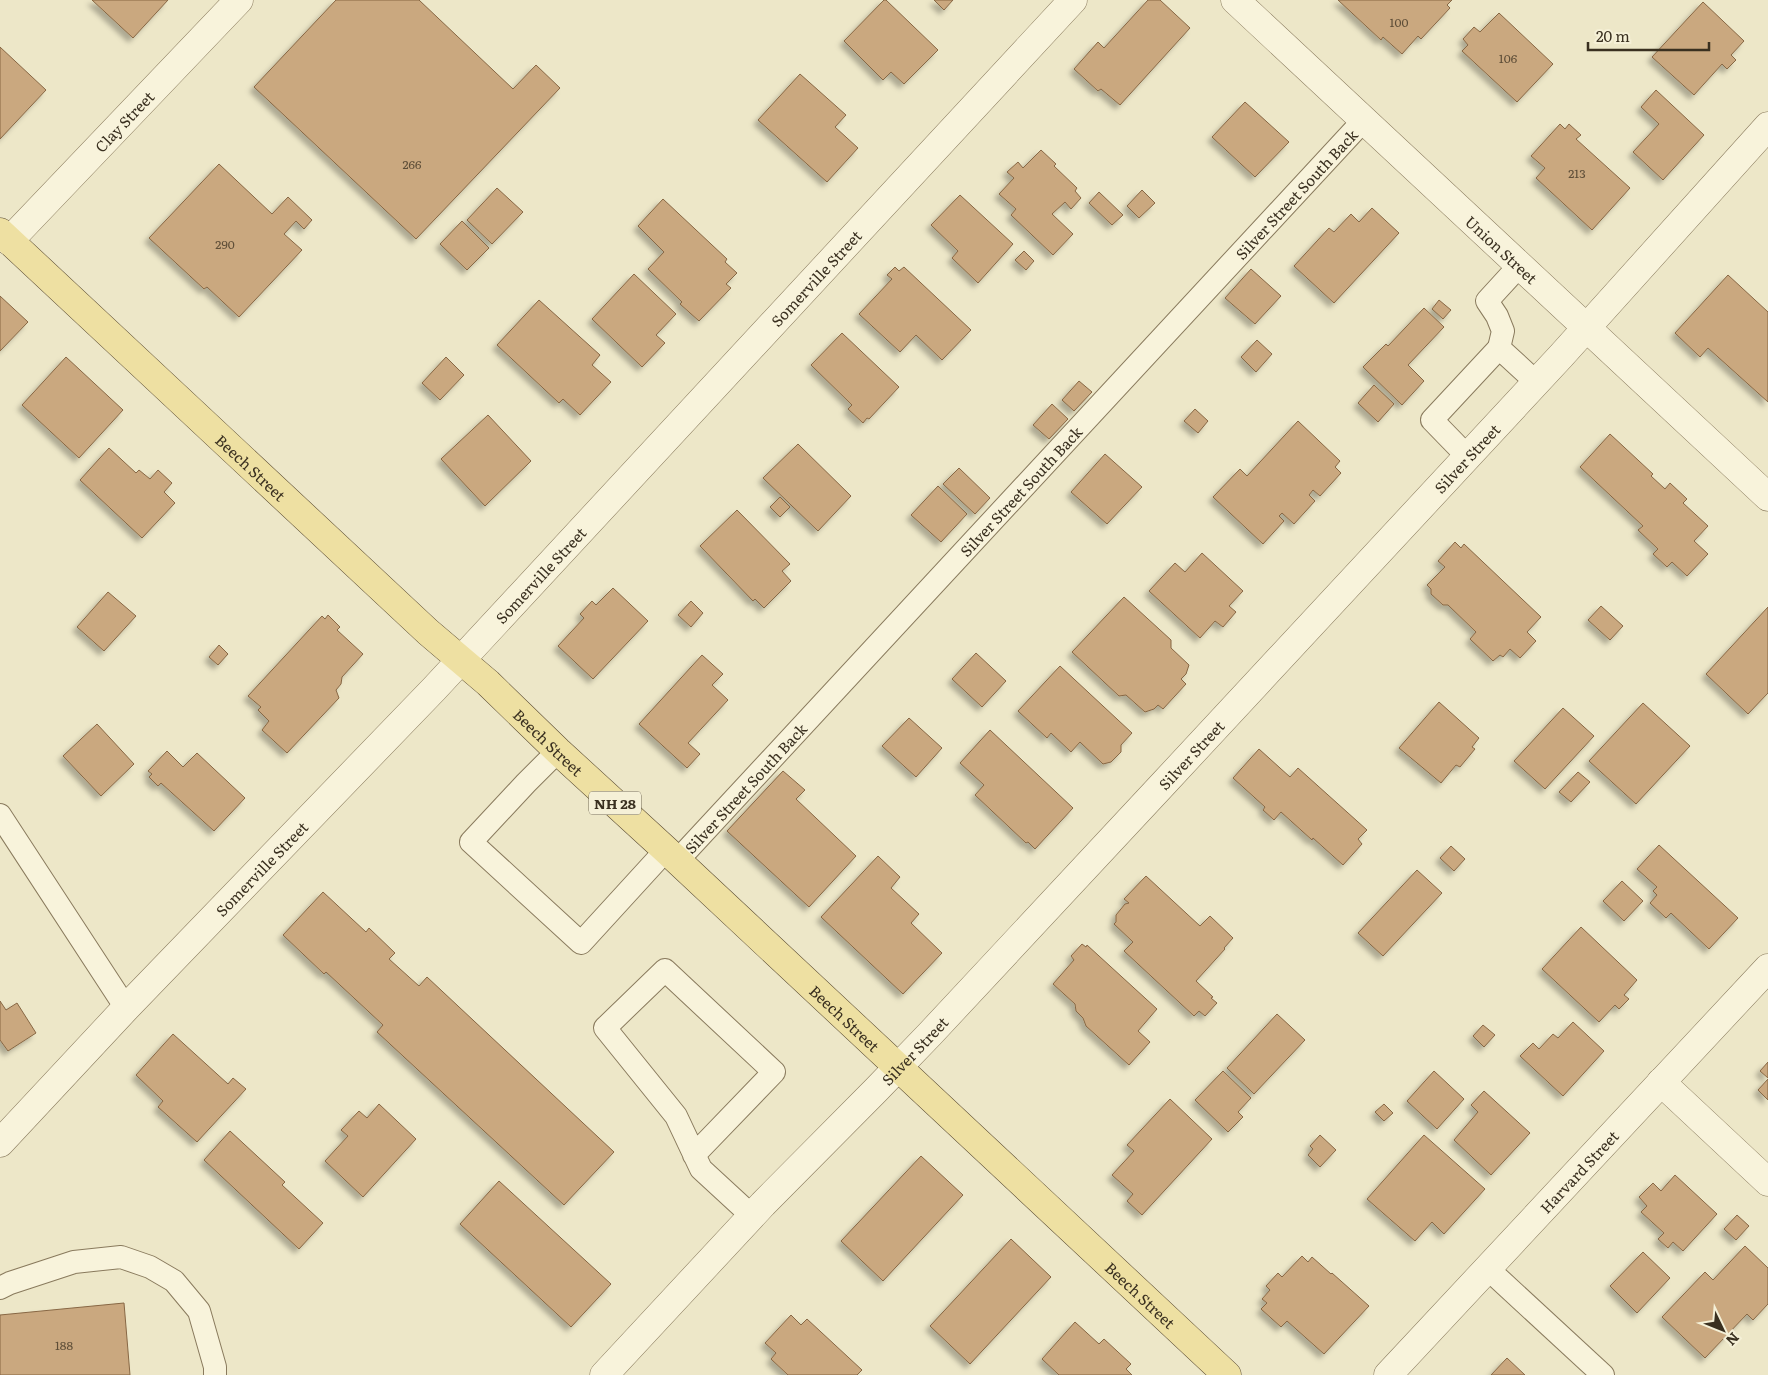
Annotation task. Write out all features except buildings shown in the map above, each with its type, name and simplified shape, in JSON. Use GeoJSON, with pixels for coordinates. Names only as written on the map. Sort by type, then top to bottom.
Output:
{"type":"FeatureCollection","features":[{"type":"Feature","properties":{"kind":"main road","name":"Beech Street"},"geometry":{"type":"LineString","coordinates":[[4,236],[460,660],[488,683],[558,751],[672,855],[1228,1375]]}},
{"type":"Feature","properties":{"kind":"street","name":"Clay Street"},"geometry":{"type":"LineString","coordinates":[[4,236],[239,0]]}},
{"type":"Feature","properties":{"kind":"street","name":"Somerville Street"},"geometry":{"type":"LineString","coordinates":[[0,1143],[126,1008],[460,660],[1074,0]]}},
{"type":"Feature","properties":{"kind":"street","name":"Union Street"},"geometry":{"type":"LineString","coordinates":[[1235,0],[1768,497]]}},
{"type":"Feature","properties":{"kind":"street","name":"Silver Street"},"geometry":{"type":"LineString","coordinates":[[604,1375],[752,1216],[898,1068],[1536,382],[1768,126]]}},
{"type":"Feature","properties":{"kind":"street","name":"Harvard Street"},"geometry":{"type":"LineString","coordinates":[[1388,1375],[1768,968]]}},
{"type":"Feature","properties":{"kind":"street"},"geometry":{"type":"LineString","coordinates":[[1661,1082],[1768,1182]]}},
{"type":"Feature","properties":{"kind":"lane","name":"Silver Street South Back"},"geometry":{"type":"LineString","coordinates":[[558,751],[471,842],[581,943],[672,855],[1363,121]]}},
{"type":"Feature","properties":{"kind":"lane"},"geometry":{"type":"LineString","coordinates":[[1467,456],[1432,420],[1498,348],[1503,331],[1497,316],[1487,301],[1519,266]]}},
{"type":"Feature","properties":{"kind":"lane"},"geometry":{"type":"LineString","coordinates":[[1498,348],[1536,382]]}},
{"type":"Feature","properties":{"kind":"lane"},"geometry":{"type":"LineString","coordinates":[[0,815],[126,1008]]}},
{"type":"Feature","properties":{"kind":"lane"},"geometry":{"type":"LineString","coordinates":[[694,1155],[774,1072],[665,970],[605,1028],[676,1116],[694,1155],[701,1169],[752,1216]]}},
{"type":"Feature","properties":{"kind":"lane"},"geometry":{"type":"LineString","coordinates":[[0,1288],[74,1262],[121,1257],[150,1267],[174,1281],[199,1311],[215,1367],[215,1375]]}},
{"type":"Feature","properties":{"kind":"lane"},"geometry":{"type":"LineString","coordinates":[[1488,1268],[1603,1375]]}}]}
